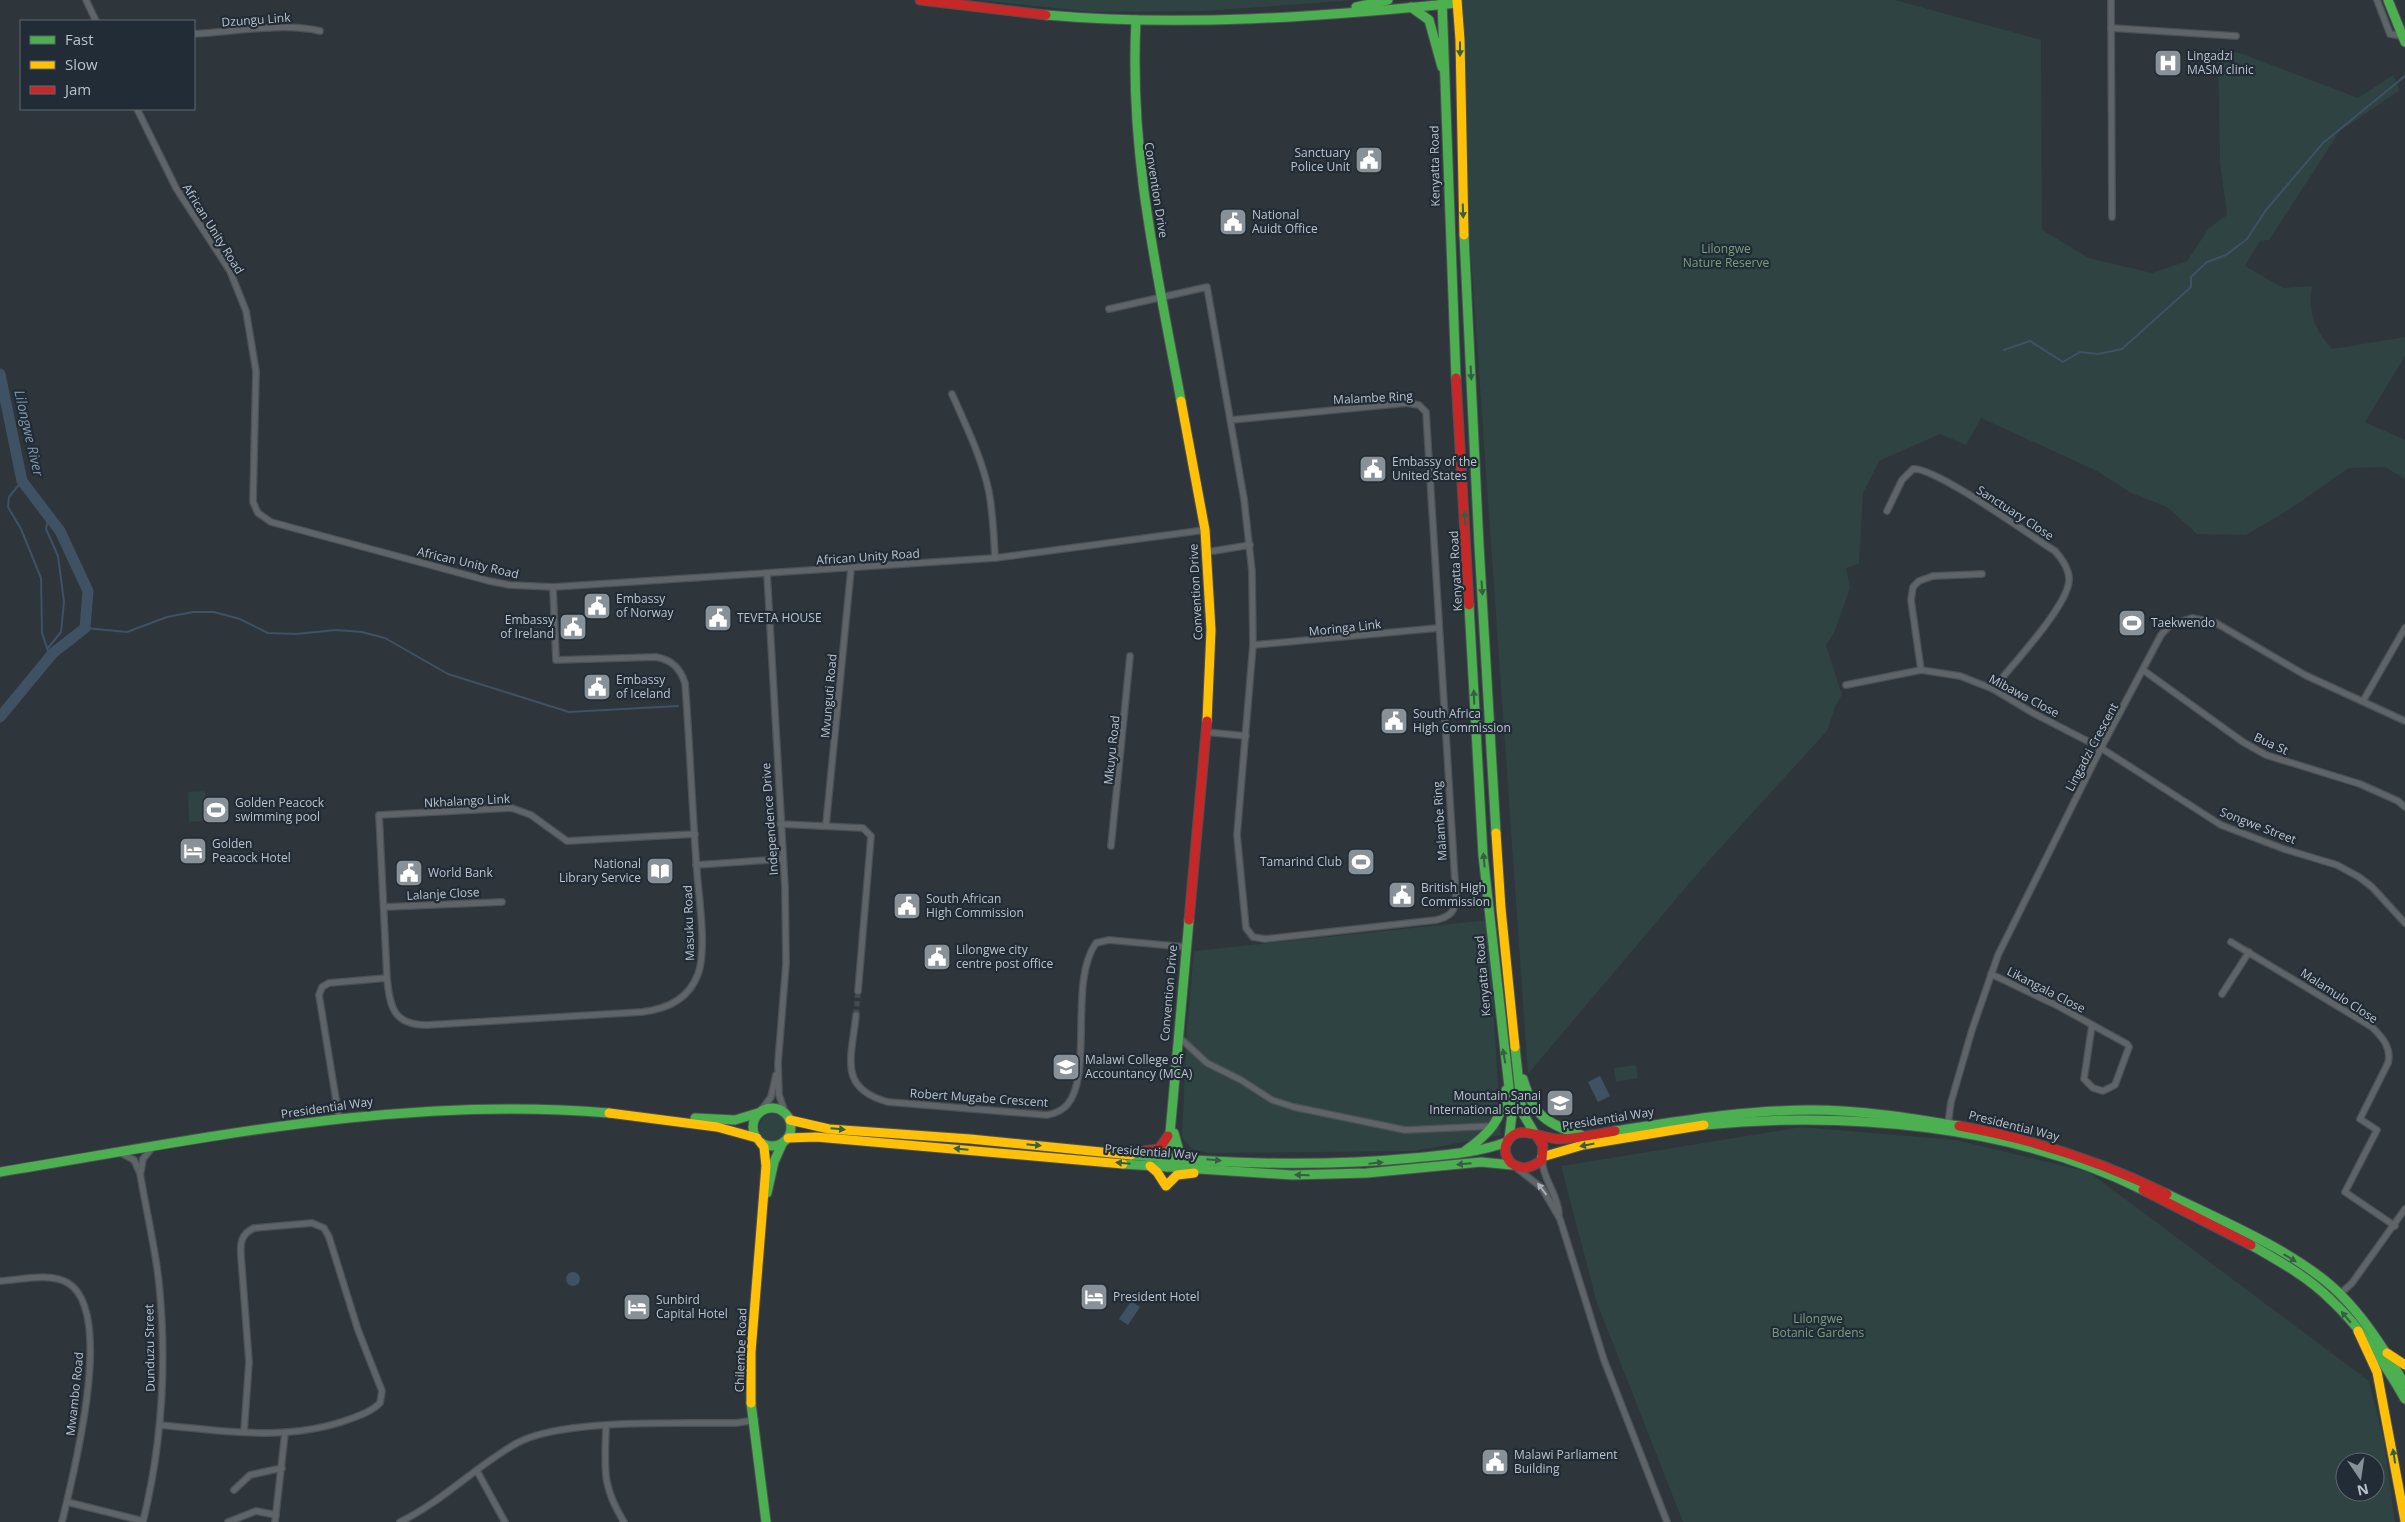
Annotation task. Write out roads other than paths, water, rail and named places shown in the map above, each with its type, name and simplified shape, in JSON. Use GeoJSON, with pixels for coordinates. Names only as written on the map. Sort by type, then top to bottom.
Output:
{"type":"FeatureCollection","features":[{"type":"Feature","properties":{"kind":"main road"},"geometry":{"type":"LineString","coordinates":[[920,0],[1060,16],[1187,21],[1337,13],[1457,2]]}},
{"type":"Feature","properties":{"kind":"main road"},"geometry":{"type":"LineString","coordinates":[[1337,13],[1388,0]]}},
{"type":"Feature","properties":{"kind":"main road"},"geometry":{"type":"LineString","coordinates":[[2388,0],[2404,39]]}},
{"type":"Feature","properties":{"kind":"main road","name":"Kenyatta Road"},"geometry":{"type":"LineString","coordinates":[[1442,2],[1452,298],[1483,855],[1498,1012],[1508,1076],[1512,1121],[1508,1140]]}},
{"type":"Feature","properties":{"kind":"main road","name":"Kenyatta Road"},"geometry":{"type":"LineString","coordinates":[[1457,2],[1460,40],[1461,154],[1466,286],[1479,545],[1501,909],[1522,1112],[1536,1135]]}},
{"type":"Feature","properties":{"kind":"main road"},"geometry":{"type":"LineString","coordinates":[[1411,7],[1429,20],[1446,79]]}},
{"type":"Feature","properties":{"kind":"main road","name":"Convention Drive"},"geometry":{"type":"LineString","coordinates":[[1136,20],[1134,74],[1136,142],[1143,196],[1204,530],[1211,630],[1205,732],[1168,1162]]}},
{"type":"Feature","properties":{"kind":"main road"},"geometry":{"type":"LineString","coordinates":[[1176,1053],[1178,1079],[1174,1140],[1183,1155],[1197,1159]]}},
{"type":"Feature","properties":{"kind":"main road"},"geometry":{"type":"LineString","coordinates":[[1518,1062],[1531,1105],[1542,1119],[1555,1127],[1584,1136]]}},
{"type":"Feature","properties":{"kind":"main road"},"geometry":{"type":"LineString","coordinates":[[1463,1152],[1478,1142],[1502,1117],[1508,1076]]}},
{"type":"Feature","properties":{"kind":"main road"},"geometry":{"type":"LineString","coordinates":[[772,1108],[787,1116],[791,1129],[774,1162],[764,1208],[766,1156],[753,1125],[759,1113],[772,1108]]}},
{"type":"Feature","properties":{"kind":"main road","name":"Presidential Way"},"geometry":{"type":"LineString","coordinates":[[0,1172],[338,1118],[386,1113],[530,1109],[660,1119],[732,1129],[758,1140]]}},
{"type":"Feature","properties":{"kind":"main road","name":"Presidential Way"},"geometry":{"type":"LineString","coordinates":[[785,1141],[816,1137],[1150,1166],[1197,1159],[1293,1166],[1342,1165],[1463,1152],[1498,1146],[1520,1132],[1553,1140],[1684,1120],[1784,1110],[1854,1112],[1948,1124],[2049,1147],[2110,1168],[2277,1250],[2307,1268],[2340,1294],[2387,1353],[2405,1385]]}},
{"type":"Feature","properties":{"kind":"main road","name":"Presidential Way"},"geometry":{"type":"LineString","coordinates":[[660,1119],[735,1120],[752,1117],[759,1113]]}},
{"type":"Feature","properties":{"kind":"main road","name":"Presidential Way"},"geometry":{"type":"LineString","coordinates":[[787,1116],[806,1126],[836,1130],[969,1139],[1071,1149],[1266,1173],[1345,1174],[1481,1162],[1529,1169],[1542,1158],[1567,1149],[1676,1129],[1787,1118],[1838,1118],[1949,1131],[2063,1158],[2101,1171],[2263,1251],[2300,1274],[2329,1297],[2358,1331],[2390,1374],[2405,1399]]}},
{"type":"Feature","properties":{"kind":"main road"},"geometry":{"type":"LineString","coordinates":[[1071,1149],[1102,1147],[1155,1150],[1165,1143],[1172,1119]]}},
{"type":"Feature","properties":{"kind":"main road"},"geometry":{"type":"LineString","coordinates":[[1536,1135],[1543,1146],[1542,1158]]}},
{"type":"Feature","properties":{"kind":"main road"},"geometry":{"type":"LineString","coordinates":[[758,1140],[773,1146],[785,1141]]}},
{"type":"Feature","properties":{"kind":"main road"},"geometry":{"type":"LineString","coordinates":[[1508,1140],[1506,1155],[1514,1166]]}},
{"type":"Feature","properties":{"kind":"main road"},"geometry":{"type":"LineString","coordinates":[[1150,1166],[1157,1172],[1166,1186],[1172,1179],[1184,1173],[1234,1176],[1266,1173]]}},
{"type":"Feature","properties":{"kind":"main road","name":"Chilembe Road"},"geometry":{"type":"LineString","coordinates":[[764,1208],[750,1369],[750,1391],[766,1522]]}},
{"type":"Feature","properties":{"kind":"main road"},"geometry":{"type":"LineString","coordinates":[[2358,1331],[2371,1357],[2382,1389],[2405,1521]]}},
{"type":"Feature","properties":{"kind":"main road"},"geometry":{"type":"LineString","coordinates":[[2387,1353],[2405,1365]]}},
{"type":"Feature","properties":{"kind":"street"},"geometry":{"type":"LineString","coordinates":[[86,0],[96,20]]}},
{"type":"Feature","properties":{"kind":"street"},"geometry":{"type":"LineString","coordinates":[[2111,0],[2112,217]]}},
{"type":"Feature","properties":{"kind":"street"},"geometry":{"type":"LineString","coordinates":[[2377,0],[2390,34],[2404,39]]}},
{"type":"Feature","properties":{"kind":"street","name":"Dzungu Link"},"geometry":{"type":"LineString","coordinates":[[195,34],[286,28],[308,28],[320,31]]}},
{"type":"Feature","properties":{"kind":"street"},"geometry":{"type":"LineString","coordinates":[[2111,28],[2236,36]]}},
{"type":"Feature","properties":{"kind":"street","name":"African Unity Road"},"geometry":{"type":"LineString","coordinates":[[137,110],[176,188],[230,271],[246,311],[256,370],[253,495],[258,513],[271,522],[489,581],[524,586],[553,587],[851,569],[995,558],[1204,530]]}},
{"type":"Feature","properties":{"kind":"street","name":"Malambe Ring"},"geometry":{"type":"LineString","coordinates":[[1162,296],[1207,288],[1231,420],[1250,545],[1253,645],[1237,844],[1245,924],[1250,935],[1265,939],[1436,920],[1448,917],[1454,911],[1456,903],[1426,412],[1424,408],[1407,403],[1231,420]]}},
{"type":"Feature","properties":{"kind":"street"},"geometry":{"type":"LineString","coordinates":[[1110,309],[1162,296]]}},
{"type":"Feature","properties":{"kind":"street"},"geometry":{"type":"LineString","coordinates":[[952,394],[976,448],[984,473],[992,516],[995,558]]}},
{"type":"Feature","properties":{"kind":"street","name":"Sanctuary Close"},"geometry":{"type":"LineString","coordinates":[[1887,511],[1902,480],[1913,469],[1920,468],[1944,479],[2055,551],[2061,558],[2069,577],[2069,585],[2064,596],[2052,616],[1992,689]]}},
{"type":"Feature","properties":{"kind":"street"},"geometry":{"type":"LineString","coordinates":[[1207,552],[1250,545]]}},
{"type":"Feature","properties":{"kind":"street","name":"Mvunguti Road"},"geometry":{"type":"LineString","coordinates":[[826,825],[851,569]]}},
{"type":"Feature","properties":{"kind":"street","name":"Independence Drive"},"geometry":{"type":"LineString","coordinates":[[759,1113],[773,1091],[778,1063],[786,964],[783,859],[767,573]]}},
{"type":"Feature","properties":{"kind":"street"},"geometry":{"type":"LineString","coordinates":[[1921,670],[1911,600],[1913,587],[1919,581],[1933,576],[1982,574]]}},
{"type":"Feature","properties":{"kind":"street","name":"Masuku Road"},"geometry":{"type":"LineString","coordinates":[[379,815],[387,978],[394,1012],[404,1021],[418,1025],[642,1012],[668,1007],[687,993],[694,984],[701,964],[695,834],[685,683],[682,674],[670,661],[656,657],[556,660],[553,587]]}},
{"type":"Feature","properties":{"kind":"street","name":"Lingadzi Crescent"},"geometry":{"type":"LineString","coordinates":[[1948,1124],[1952,1102],[1998,955],[2101,748],[2161,635],[2170,626],[2192,618],[2216,623],[2305,675],[2405,721]]}},
{"type":"Feature","properties":{"kind":"street","name":"Moringa Link"},"geometry":{"type":"LineString","coordinates":[[1253,645],[1438,628]]}},
{"type":"Feature","properties":{"kind":"street"},"geometry":{"type":"LineString","coordinates":[[2362,701],[2405,628]]}},
{"type":"Feature","properties":{"kind":"street","name":"Mkuyu Road"},"geometry":{"type":"LineString","coordinates":[[1111,846],[1130,656]]}},
{"type":"Feature","properties":{"kind":"street","name":"Mibawa Close"},"geometry":{"type":"LineString","coordinates":[[1846,685],[1921,670],[1960,676],[1992,689],[2033,713],[2101,748]]}},
{"type":"Feature","properties":{"kind":"street","name":"Bua St"},"geometry":{"type":"LineString","coordinates":[[2143,670],[2243,742],[2266,755],[2360,784],[2398,801],[2405,807]]}},
{"type":"Feature","properties":{"kind":"street"},"geometry":{"type":"LineString","coordinates":[[1205,732],[1246,736]]}},
{"type":"Feature","properties":{"kind":"street","name":"Songwe Street"},"geometry":{"type":"LineString","coordinates":[[2101,748],[2221,825],[2337,865],[2359,877],[2372,887],[2405,923]]}},
{"type":"Feature","properties":{"kind":"street","name":"Nkhalango Link"},"geometry":{"type":"LineString","coordinates":[[379,815],[512,808],[531,814],[567,840],[695,834]]}},
{"type":"Feature","properties":{"kind":"street"},"geometry":{"type":"LineString","coordinates":[[780,824],[863,828],[871,836],[858,991]]}},
{"type":"Feature","properties":{"kind":"street"},"geometry":{"type":"LineString","coordinates":[[696,865],[783,859]]}},
{"type":"Feature","properties":{"kind":"street","name":"Lalanje Close"},"geometry":{"type":"LineString","coordinates":[[385,907],[502,902]]}},
{"type":"Feature","properties":{"kind":"street","name":"Robert Mugabe Crescent"},"geometry":{"type":"LineString","coordinates":[[856,1015],[852,1074],[855,1084],[866,1094],[888,1102],[1046,1115],[1064,1108],[1074,1091],[1084,978],[1090,955],[1096,943],[1109,940],[1186,947]]}},
{"type":"Feature","properties":{"kind":"street","name":"Malamulo Close"},"geometry":{"type":"LineString","coordinates":[[2231,942],[2372,1027],[2388,1049],[2388,1064],[2360,1119],[2377,1130],[2345,1192],[2395,1226]]}},
{"type":"Feature","properties":{"kind":"street"},"geometry":{"type":"LineString","coordinates":[[2222,994],[2249,952]]}},
{"type":"Feature","properties":{"kind":"street","name":"Likangala Close"},"geometry":{"type":"LineString","coordinates":[[1991,974],[2123,1040],[2129,1048],[2115,1085],[2103,1091],[2093,1088],[2084,1079],[2092,1025]]}},
{"type":"Feature","properties":{"kind":"street"},"geometry":{"type":"LineString","coordinates":[[338,1118],[319,995],[322,987],[329,983],[387,978]]}},
{"type":"Feature","properties":{"kind":"street"},"geometry":{"type":"LineString","coordinates":[[1178,1036],[1207,1063],[1241,1080],[1272,1100],[1294,1107],[1405,1130],[1494,1126]]}},
{"type":"Feature","properties":{"kind":"street","name":"Independence Drive"},"geometry":{"type":"LineString","coordinates":[[778,1063],[779,1095],[787,1116]]}},
{"type":"Feature","properties":{"kind":"street"},"geometry":{"type":"LineString","coordinates":[[140,1173],[145,1154],[155,1146]]}},
{"type":"Feature","properties":{"kind":"street"},"geometry":{"type":"LineString","coordinates":[[120,1152],[131,1158],[140,1173]]}},
{"type":"Feature","properties":{"kind":"street"},"geometry":{"type":"LineString","coordinates":[[1542,1158],[1544,1175],[1558,1204],[1560,1218],[1604,1360],[1667,1522]]}},
{"type":"Feature","properties":{"kind":"street"},"geometry":{"type":"LineString","coordinates":[[1514,1166],[1542,1188],[1560,1218]]}},
{"type":"Feature","properties":{"kind":"street","name":"Dunduzu Street"},"geometry":{"type":"LineString","coordinates":[[140,1173],[159,1282],[162,1332],[160,1425],[150,1492],[143,1521]]}},
{"type":"Feature","properties":{"kind":"street"},"geometry":{"type":"LineString","coordinates":[[2340,1294],[2352,1283],[2395,1226],[2405,1209]]}},
{"type":"Feature","properties":{"kind":"street"},"geometry":{"type":"LineString","coordinates":[[160,1425],[244,1432],[285,1433],[305,1431],[338,1423],[373,1409],[382,1399],[382,1391],[358,1330],[331,1243],[324,1228],[316,1223],[254,1228],[246,1232],[242,1240],[241,1256],[249,1362],[244,1432]]}},
{"type":"Feature","properties":{"kind":"street","name":"Mwambo Road"},"geometry":{"type":"LineString","coordinates":[[0,1281],[46,1278],[62,1280],[76,1290],[85,1305],[90,1358],[85,1420],[62,1522]]}},
{"type":"Feature","properties":{"kind":"street"},"geometry":{"type":"LineString","coordinates":[[400,1522],[434,1502],[513,1446],[530,1438],[556,1431],[606,1426],[736,1423],[755,1420]]}},
{"type":"Feature","properties":{"kind":"street"},"geometry":{"type":"LineString","coordinates":[[606,1426],[607,1486],[611,1501],[624,1522]]}},
{"type":"Feature","properties":{"kind":"street"},"geometry":{"type":"LineString","coordinates":[[228,1522],[256,1511],[275,1519],[285,1433]]}},
{"type":"Feature","properties":{"kind":"street"},"geometry":{"type":"LineString","coordinates":[[234,1490],[250,1475],[282,1468]]}},
{"type":"Feature","properties":{"kind":"street"},"geometry":{"type":"LineString","coordinates":[[477,1471],[505,1522]]}},
{"type":"Feature","properties":{"kind":"street"},"geometry":{"type":"LineString","coordinates":[[67,1502],[143,1521]]}},
{"type":"Feature","properties":{"kind":"water","name":"Golden Peacock swimming pool"},"geometry":{"type":"Polygon","coordinates":[[[221,798],[222,821],[212,821],[211,799],[221,798]]]}},
{"type":"Feature","properties":{"kind":"water"},"geometry":{"type":"Polygon","coordinates":[[[1600,1076],[1610,1096],[1598,1102],[1588,1082],[1600,1076]]]}},
{"type":"Feature","properties":{"kind":"water"},"geometry":{"type":"Polygon","coordinates":[[[573,1272],[578,1274],[580,1279],[578,1284],[573,1286],[568,1284],[566,1279],[568,1274],[573,1272]]]}},
{"type":"Feature","properties":{"kind":"water"},"geometry":{"type":"Polygon","coordinates":[[[1131,1301],[1140,1307],[1128,1325],[1119,1319],[1131,1301]]]}},
{"type":"Feature","properties":{"kind":"waterway"},"geometry":{"type":"LineString","coordinates":[[2004,350],[2030,341],[2063,362],[2080,352],[2098,354],[2122,349],[2191,287],[2191,277],[2207,262],[2226,255],[2247,239],[2266,210],[2323,143],[2405,76]]}},
{"type":"Feature","properties":{"kind":"waterway","name":"Lilongwe River"},"geometry":{"type":"LineString","coordinates":[[0,374],[22,481],[60,531],[88,591],[85,628],[53,653],[0,717]]}},
{"type":"Feature","properties":{"kind":"waterway"},"geometry":{"type":"LineString","coordinates":[[22,481],[9,497],[8,507],[21,529],[41,578],[42,633],[50,657]]}},
{"type":"Feature","properties":{"kind":"waterway"},"geometry":{"type":"LineString","coordinates":[[48,648],[61,632],[64,602],[58,556],[46,529],[49,516]]}},
{"type":"Feature","properties":{"kind":"waterway"},"geometry":{"type":"LineString","coordinates":[[85,628],[127,632],[167,617],[193,612],[214,612],[240,619],[268,633],[296,634],[336,630],[362,632],[385,638],[448,674],[569,712],[678,706]]}},
{"type":"Feature","properties":{"kind":"tunnel"},"geometry":{"type":"LineString","coordinates":[[856,1015],[858,991]]}},
{"type":"Feature","properties":{"kind":"place","name":"Lingadzi MASM clinic"},"geometry":{"type":"Point","coordinates":[2168,63]}},
{"type":"Feature","properties":{"kind":"place","name":"Sanctuary Police Unit"},"geometry":{"type":"Point","coordinates":[1369,160]}},
{"type":"Feature","properties":{"kind":"place","name":"National Auidt Office"},"geometry":{"type":"Point","coordinates":[1233,222]}},
{"type":"Feature","properties":{"kind":"place","name":"Embassy of the United States"},"geometry":{"type":"Point","coordinates":[1373,469]}},
{"type":"Feature","properties":{"kind":"place","name":"Embassy of Norway"},"geometry":{"type":"Point","coordinates":[597,606]}},
{"type":"Feature","properties":{"kind":"place","name":"TEVETA HOUSE"},"geometry":{"type":"Point","coordinates":[718,618]}},
{"type":"Feature","properties":{"kind":"place","name":"Taekwendo"},"geometry":{"type":"Point","coordinates":[2132,623]}},
{"type":"Feature","properties":{"kind":"place","name":"Embassy of Ireland"},"geometry":{"type":"Point","coordinates":[573,627]}},
{"type":"Feature","properties":{"kind":"place","name":"Embassy of Iceland"},"geometry":{"type":"Point","coordinates":[597,687]}},
{"type":"Feature","properties":{"kind":"place","name":"South Africa High Commission"},"geometry":{"type":"Point","coordinates":[1394,721]}},
{"type":"Feature","properties":{"kind":"place","name":"Golden Peacock swimming pool"},"geometry":{"type":"Point","coordinates":[216,810]}},
{"type":"Feature","properties":{"kind":"place","name":"Golden Peacock Hotel"},"geometry":{"type":"Point","coordinates":[193,851]}},
{"type":"Feature","properties":{"kind":"place","name":"Tamarind Club"},"geometry":{"type":"Point","coordinates":[1361,862]}},
{"type":"Feature","properties":{"kind":"place","name":"National Library Service"},"geometry":{"type":"Point","coordinates":[660,871]}},
{"type":"Feature","properties":{"kind":"place","name":"World Bank"},"geometry":{"type":"Point","coordinates":[409,873]}},
{"type":"Feature","properties":{"kind":"place","name":"British High Commission"},"geometry":{"type":"Point","coordinates":[1402,895]}},
{"type":"Feature","properties":{"kind":"place","name":"South African High Commission"},"geometry":{"type":"Point","coordinates":[907,906]}},
{"type":"Feature","properties":{"kind":"place","name":"Lilongwe city centre post office"},"geometry":{"type":"Point","coordinates":[937,957]}},
{"type":"Feature","properties":{"kind":"place","name":"Malawi College of Accountancy (MCA)"},"geometry":{"type":"Point","coordinates":[1066,1067]}},
{"type":"Feature","properties":{"kind":"place","name":"Mountain Sanai International school"},"geometry":{"type":"Point","coordinates":[1560,1103]}},
{"type":"Feature","properties":{"kind":"place","name":"President Hotel"},"geometry":{"type":"Point","coordinates":[1094,1297]}},
{"type":"Feature","properties":{"kind":"place","name":"Sunbird Capital Hotel"},"geometry":{"type":"Point","coordinates":[637,1307]}},
{"type":"Feature","properties":{"kind":"place","name":"Malawi Parliament Building"},"geometry":{"type":"Point","coordinates":[1495,1462]}},
{"type":"Feature","properties":{"kind":"park label","name":"Lilongwe Nature Reserve"},"geometry":{"type":"Point","coordinates":[1726,256]}},
{"type":"Feature","properties":{"kind":"park label","name":"Lilongwe Botanic Gardens"},"geometry":{"type":"Point","coordinates":[1818,1326]}}]}
